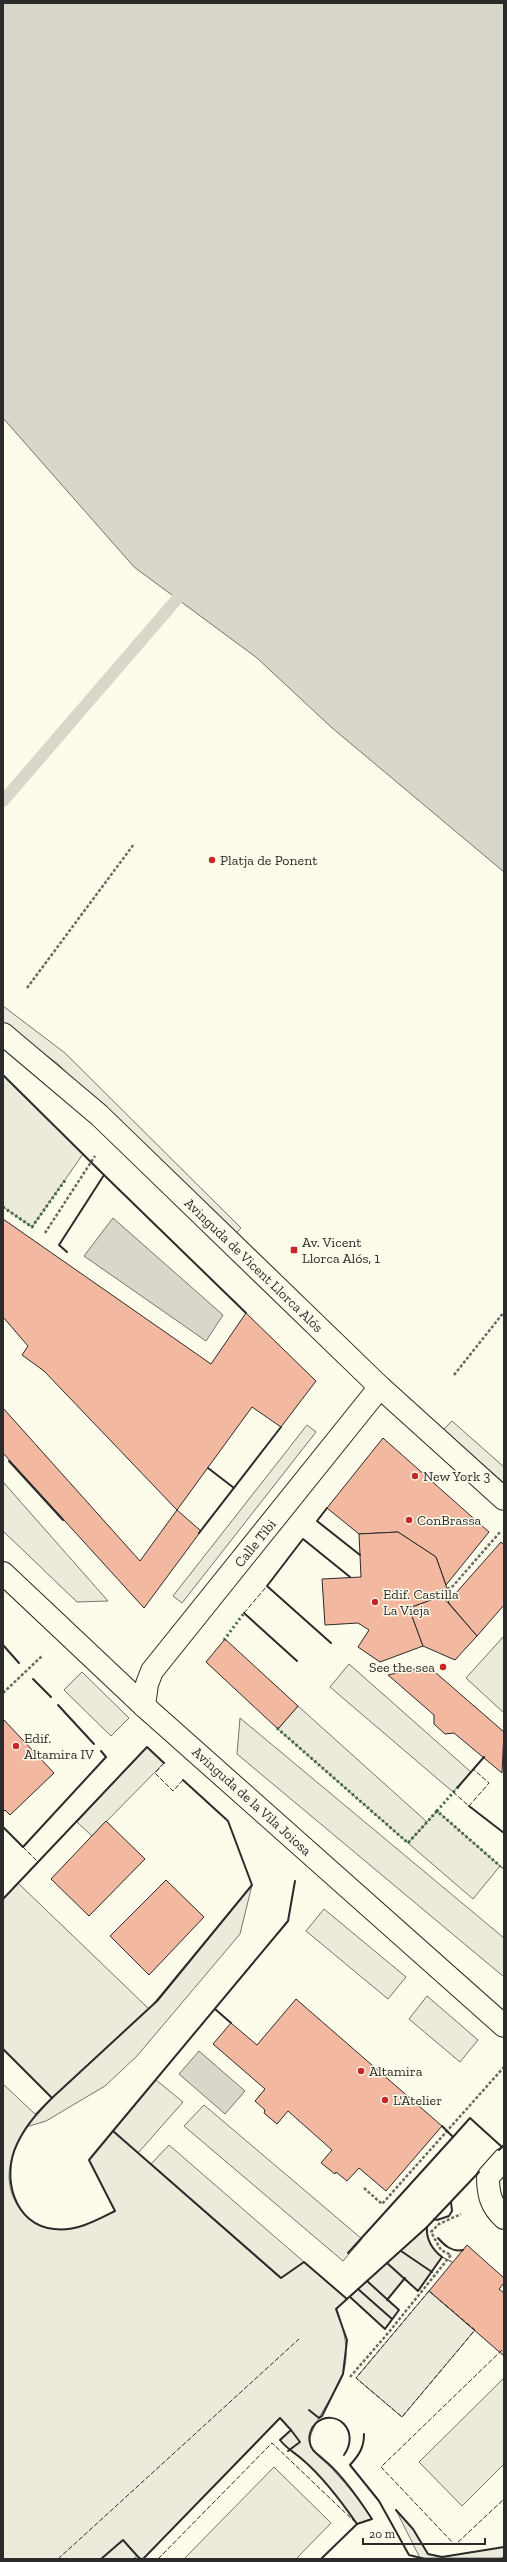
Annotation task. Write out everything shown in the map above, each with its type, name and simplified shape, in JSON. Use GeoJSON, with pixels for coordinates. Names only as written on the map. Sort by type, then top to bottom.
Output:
{"type":"FeatureCollection","features":[{"type":"Feature","properties":{"kind":"street","name":"Avinguda de Vicent Llorca Alós"},"geometry":{"type":"LineString","coordinates":[[3,1034],[113,1129],[380,1387],[504,1499]]}},
{"type":"Feature","properties":{"kind":"street","name":"Calle Tibi"},"geometry":{"type":"LineString","coordinates":[[144,1706],[147,1684],[152,1671],[380,1387]]}},
{"type":"Feature","properties":{"kind":"street","name":"Avinguda de la Vila Joiosa"},"geometry":{"type":"LineString","coordinates":[[3,1573],[144,1706],[504,2026]]}},
{"type":"Feature","properties":{"kind":"street"},"geometry":{"type":"LineString","coordinates":[[504,2159],[488,2177],[488,2194],[504,2218]]}},
{"type":"Feature","properties":{"kind":"path"},"geometry":{"type":"LineString","coordinates":[[27,988],[134,844]]}},
{"type":"Feature","properties":{"kind":"path"},"geometry":{"type":"LineString","coordinates":[[45,1233],[113,1129]]}},
{"type":"Feature","properties":{"kind":"path"},"geometry":{"type":"LineString","coordinates":[[454,1375],[504,1312]]}},
{"type":"Feature","properties":{"kind":"path"},"geometry":{"type":"LineString","coordinates":[[447,1589],[453,1586],[504,1527]]}},
{"type":"Feature","properties":{"kind":"path"},"geometry":{"type":"LineString","coordinates":[[3,1693],[66,1633]]}},
{"type":"Feature","properties":{"kind":"path"},"geometry":{"type":"LineString","coordinates":[[364,2188],[382,2204],[504,2067]]}},
{"type":"Feature","properties":{"kind":"path"},"geometry":{"type":"LineString","coordinates":[[350,2377],[389,2332],[451,2255],[441,2250],[431,2232],[439,2224],[491,2200]]}},
{"type":"Feature","properties":{"kind":"shaded area"},"geometry":{"type":"Polygon","coordinates":[[[3,3],[504,3],[504,872],[331,727],[257,658],[134,567],[3,418],[3,3]]]}},
{"type":"Feature","properties":{"kind":"shaded area"},"geometry":{"type":"Polygon","coordinates":[[[3,1006],[65,1053],[241,1228],[233,1236],[58,1064],[3,1023],[3,1006]]]}},
{"type":"Feature","properties":{"kind":"shaded area"},"geometry":{"type":"Polygon","coordinates":[[[3,1075],[83,1154],[32,1227],[3,1207],[3,1075]]]}},
{"type":"Feature","properties":{"kind":"shaded area"},"geometry":{"type":"Polygon","coordinates":[[[113,1218],[223,1315],[206,1341],[84,1256],[113,1218]]]}},
{"type":"Feature","properties":{"kind":"shaded area"},"geometry":{"type":"Polygon","coordinates":[[[452,1421],[504,1467],[504,1483],[443,1430],[452,1421]]]}},
{"type":"Feature","properties":{"kind":"shaded area"},"geometry":{"type":"Polygon","coordinates":[[[307,1425],[316,1432],[182,1603],[173,1596],[307,1425]]]}},
{"type":"Feature","properties":{"kind":"shaded area"},"geometry":{"type":"Polygon","coordinates":[[[3,1481],[108,1601],[77,1602],[3,1531],[3,1481]]]}},
{"type":"Feature","properties":{"kind":"shaded area"},"geometry":{"type":"Polygon","coordinates":[[[504,1636],[504,1713],[466,1678],[504,1636]]]}},
{"type":"Feature","properties":{"kind":"shaded area"},"geometry":{"type":"Polygon","coordinates":[[[349,1664],[471,1772],[453,1792],[330,1687],[349,1664]]]}},
{"type":"Feature","properties":{"kind":"shaded area"},"geometry":{"type":"Polygon","coordinates":[[[82,1672],[129,1718],[111,1736],[64,1690],[82,1672]]]}},
{"type":"Feature","properties":{"kind":"shaded area"},"geometry":{"type":"Polygon","coordinates":[[[298,1706],[427,1822],[408,1843],[278,1729],[298,1706]]]}},
{"type":"Feature","properties":{"kind":"shaded area"},"geometry":{"type":"Polygon","coordinates":[[[240,1718],[504,1938],[504,1977],[237,1754],[240,1718]]]}},
{"type":"Feature","properties":{"kind":"shaded area"},"geometry":{"type":"Polygon","coordinates":[[[147,1747],[164,1763],[92,1836],[77,1822],[147,1747]]]}},
{"type":"Feature","properties":{"kind":"shaded area"},"geometry":{"type":"Polygon","coordinates":[[[437,1811],[500,1866],[473,1899],[408,1843],[437,1811]]]}},
{"type":"Feature","properties":{"kind":"shaded area"},"geometry":{"type":"Polygon","coordinates":[[[18,1883],[149,2009],[252,1885],[240,1934],[137,2056],[105,2086],[46,2121],[26,2127],[12,2157],[9,2170],[10,2186],[12,2195],[22,2211],[28,2218],[45,2227],[54,2229],[70,2229],[115,2211],[89,2160],[113,2131],[280,2278],[304,2262],[347,2299],[337,2309],[344,2333],[346,2349],[343,2374],[317,2421],[310,2438],[310,2444],[314,2452],[349,2488],[372,2519],[357,2524],[318,2474],[280,2440],[291,2430],[280,2418],[143,2559],[137,2556],[133,2559],[3,2559],[3,2084],[35,2114],[52,2098],[3,2049],[3,1899],[18,1883]]]}},
{"type":"Feature","properties":{"kind":"shaded area"},"geometry":{"type":"Polygon","coordinates":[[[324,1909],[406,1977],[388,1999],[306,1931],[324,1909]]]}},
{"type":"Feature","properties":{"kind":"shaded area"},"geometry":{"type":"Polygon","coordinates":[[[427,1996],[478,2040],[460,2062],[409,2019],[427,1996]]]}},
{"type":"Feature","properties":{"kind":"shaded area"},"geometry":{"type":"Polygon","coordinates":[[[199,2051],[245,2091],[225,2114],[179,2074],[199,2051]]]}},
{"type":"Feature","properties":{"kind":"shaded area"},"geometry":{"type":"Polygon","coordinates":[[[156,2080],[183,2102],[138,2153],[113,2131],[156,2080]]]}},
{"type":"Feature","properties":{"kind":"shaded area"},"geometry":{"type":"Polygon","coordinates":[[[204,2105],[362,2239],[343,2261],[184,2126],[204,2105]]]}},
{"type":"Feature","properties":{"kind":"shaded area"},"geometry":{"type":"Polygon","coordinates":[[[169,2145],[304,2262],[281,2278],[151,2164],[169,2145]]]}},
{"type":"Feature","properties":{"kind":"shaded area"},"geometry":{"type":"Polygon","coordinates":[[[427,2227],[430,2244],[442,2257],[418,2291],[405,2278],[387,2300],[399,2310],[385,2329],[350,2297],[427,2227]]]}},
{"type":"Feature","properties":{"kind":"shaded area"},"geometry":{"type":"Polygon","coordinates":[[[429,2291],[475,2330],[402,2417],[356,2378],[429,2291]]]}},
{"type":"Feature","properties":{"kind":"shaded area"},"geometry":{"type":"Polygon","coordinates":[[[504,2378],[504,2464],[462,2506],[419,2462],[504,2378]]]}},
{"type":"Feature","properties":{"kind":"shaded area"},"geometry":{"type":"Polygon","coordinates":[[[274,2467],[331,2523],[296,2559],[184,2559],[274,2467]]]}},
{"type":"Feature","properties":{"kind":"shaded area"},"geometry":{"type":"Polygon","coordinates":[[[396,2510],[413,2529],[428,2554],[442,2557],[504,2547],[504,2558],[420,2558],[396,2510]]]}},
{"type":"Feature","properties":{"kind":"building"},"geometry":{"type":"Polygon","coordinates":[[[3,1219],[211,1364],[246,1313],[316,1381],[281,1427],[252,1407],[177,1510],[44,1371],[22,1355],[28,1346],[3,1317],[3,1219]]]}},
{"type":"Feature","properties":{"kind":"building"},"geometry":{"type":"Polygon","coordinates":[[[3,1408],[140,1561],[177,1510],[201,1531],[144,1608],[3,1453],[3,1408]]]}},
{"type":"Feature","properties":{"kind":"building"},"geometry":{"type":"Polygon","coordinates":[[[383,1438],[489,1532],[446,1585],[436,1557],[398,1532],[359,1534],[327,1508],[383,1438]]]}},
{"type":"Feature","properties":{"kind":"building","name":"Edif. Castilla La Vieja"},"geometry":{"type":"Polygon","coordinates":[[[398,1532],[436,1557],[449,1594],[409,1608],[423,1646],[380,1662],[358,1647],[369,1630],[358,1623],[325,1625],[322,1579],[361,1577],[359,1534],[398,1532]]]}},
{"type":"Feature","properties":{"kind":"building"},"geometry":{"type":"Polygon","coordinates":[[[501,1542],[504,1545],[504,1605],[477,1636],[448,1602],[501,1542]]]}},
{"type":"Feature","properties":{"kind":"building"},"geometry":{"type":"Polygon","coordinates":[[[442,1596],[477,1636],[455,1660],[423,1646],[409,1608],[442,1596]]]}},
{"type":"Feature","properties":{"kind":"building"},"geometry":{"type":"Polygon","coordinates":[[[225,1639],[298,1706],[278,1729],[206,1662],[225,1639]]]}},
{"type":"Feature","properties":{"kind":"building"},"geometry":{"type":"Polygon","coordinates":[[[428,1666],[504,1732],[502,1773],[454,1733],[445,1734],[434,1724],[434,1715],[388,1675],[428,1666]]]}},
{"type":"Feature","properties":{"kind":"building","name":"Edif. Altamira IV"},"geometry":{"type":"Polygon","coordinates":[[[3,1719],[54,1773],[10,1815],[5,1810],[3,1812],[3,1719]]]}},
{"type":"Feature","properties":{"kind":"building"},"geometry":{"type":"Polygon","coordinates":[[[106,1821],[145,1859],[89,1916],[51,1879],[106,1821]]]}},
{"type":"Feature","properties":{"kind":"building"},"geometry":{"type":"Polygon","coordinates":[[[166,1880],[204,1917],[149,1975],[110,1936],[166,1880]]]}},
{"type":"Feature","properties":{"kind":"building"},"geometry":{"type":"Polygon","coordinates":[[[296,1999],[442,2126],[386,2191],[359,2168],[347,2181],[321,2163],[332,2150],[288,2111],[277,2124],[264,2113],[265,2110],[255,2101],[265,2089],[213,2044],[231,2023],[257,2045],[296,1999]]]}},
{"type":"Feature","properties":{"kind":"building"},"geometry":{"type":"Polygon","coordinates":[[[467,2245],[504,2278],[504,2283],[499,2289],[504,2293],[504,2356],[429,2291],[467,2245]]]}},
{"type":"Feature","properties":{"kind":"waterway"},"geometry":{"type":"LineString","coordinates":[[3,801],[177,599]]}},
{"type":"Feature","properties":{"kind":"hedge"},"geometry":{"type":"LineString","coordinates":[[3,1207],[32,1227],[66,1179]]}},
{"type":"Feature","properties":{"kind":"hedge"},"geometry":{"type":"LineString","coordinates":[[224,1640],[244,1613]]}},
{"type":"Feature","properties":{"kind":"hedge"},"geometry":{"type":"LineString","coordinates":[[277,1728],[408,1843],[437,1811]]}},
{"type":"Feature","properties":{"kind":"hedge"},"geometry":{"type":"LineString","coordinates":[[458,1787],[437,1811],[500,1866]]}},
{"type":"Feature","properties":{"kind":"fence"},"geometry":{"type":"LineString","coordinates":[[244,1613],[267,1586]]}},
{"type":"Feature","properties":{"kind":"fence"},"geometry":{"type":"LineString","coordinates":[[164,1763],[155,1773],[173,1791],[183,1780]]}},
{"type":"Feature","properties":{"kind":"fence"},"geometry":{"type":"LineString","coordinates":[[453,1792],[469,1806],[489,1783],[473,1769]]}},
{"type":"Feature","properties":{"kind":"fence"},"geometry":{"type":"LineString","coordinates":[[23,1847],[38,1862]]}},
{"type":"Feature","properties":{"kind":"fence"},"geometry":{"type":"LineString","coordinates":[[500,1866],[504,1869]]}},
{"type":"Feature","properties":{"kind":"fence"},"geometry":{"type":"LineString","coordinates":[[442,2257],[452,2262]]}},
{"type":"Feature","properties":{"kind":"fence"},"geometry":{"type":"LineString","coordinates":[[429,2291],[475,2330],[402,2417],[356,2378],[429,2291]]}},
{"type":"Feature","properties":{"kind":"fence"},"geometry":{"type":"LineString","coordinates":[[58,2559],[299,2339]]}},
{"type":"Feature","properties":{"kind":"fence"},"geometry":{"type":"LineString","coordinates":[[502,2350],[381,2467],[455,2545],[504,2499]]}},
{"type":"Feature","properties":{"kind":"fence"},"geometry":{"type":"LineString","coordinates":[[158,2559],[272,2443],[357,2524]]}},
{"type":"Feature","properties":{"kind":"wall"},"geometry":{"type":"LineString","coordinates":[[3,1075],[104,1175],[59,1245],[67,1252]]}},
{"type":"Feature","properties":{"kind":"wall"},"geometry":{"type":"LineString","coordinates":[[104,1175],[246,1313]]}},
{"type":"Feature","properties":{"kind":"wall"},"geometry":{"type":"LineString","coordinates":[[199,1533],[281,1427]]}},
{"type":"Feature","properties":{"kind":"wall"},"geometry":{"type":"LineString","coordinates":[[9,1461],[63,1520]]}},
{"type":"Feature","properties":{"kind":"wall"},"geometry":{"type":"LineString","coordinates":[[208,1468],[234,1488]]}},
{"type":"Feature","properties":{"kind":"wall"},"geometry":{"type":"LineString","coordinates":[[327,1508],[317,1521],[360,1555]]}},
{"type":"Feature","properties":{"kind":"wall"},"geometry":{"type":"LineString","coordinates":[[331,1643],[267,1586],[303,1539],[350,1577]]}},
{"type":"Feature","properties":{"kind":"wall"},"geometry":{"type":"LineString","coordinates":[[244,1613],[297,1661]]}},
{"type":"Feature","properties":{"kind":"wall"},"geometry":{"type":"LineString","coordinates":[[3,1645],[19,1663]]}},
{"type":"Feature","properties":{"kind":"wall"},"geometry":{"type":"LineString","coordinates":[[33,1679],[51,1697]]}},
{"type":"Feature","properties":{"kind":"wall"},"geometry":{"type":"LineString","coordinates":[[58,1705],[94,1744]]}},
{"type":"Feature","properties":{"kind":"wall"},"geometry":{"type":"LineString","coordinates":[[3,1899],[147,1747],[164,1763]]}},
{"type":"Feature","properties":{"kind":"wall"},"geometry":{"type":"LineString","coordinates":[[3,1827],[23,1847],[106,1757],[101,1751]]}},
{"type":"Feature","properties":{"kind":"wall"},"geometry":{"type":"LineString","coordinates":[[458,1787],[484,1757]]}},
{"type":"Feature","properties":{"kind":"wall"},"geometry":{"type":"LineString","coordinates":[[3,2049],[52,2098],[157,2001],[252,1885],[228,1821],[183,1780]]}},
{"type":"Feature","properties":{"kind":"wall"},"geometry":{"type":"LineString","coordinates":[[469,1806],[504,1833]]}},
{"type":"Feature","properties":{"kind":"wall"},"geometry":{"type":"LineString","coordinates":[[295,1881],[288,1921],[113,2131],[281,2278],[304,2262],[347,2299],[427,2227]]}},
{"type":"Feature","properties":{"kind":"wall"},"geometry":{"type":"LineString","coordinates":[[215,2009],[231,2023]]}},
{"type":"Feature","properties":{"kind":"wall"},"geometry":{"type":"LineString","coordinates":[[52,2098],[24,2131],[12,2157],[10,2171],[14,2197],[20,2209],[29,2219],[40,2226],[54,2229],[70,2229],[86,2224],[115,2211],[89,2160],[113,2131]]}},
{"type":"Feature","properties":{"kind":"wall"},"geometry":{"type":"LineString","coordinates":[[442,2126],[453,2137],[470,2118],[502,2147]]}},
{"type":"Feature","properties":{"kind":"wall"},"geometry":{"type":"LineString","coordinates":[[348,2253],[453,2137]]}},
{"type":"Feature","properties":{"kind":"wall"},"geometry":{"type":"LineString","coordinates":[[499,2150],[504,2145]]}},
{"type":"Feature","properties":{"kind":"wall"},"geometry":{"type":"LineString","coordinates":[[387,2263],[418,2291],[442,2257],[430,2244],[427,2227],[479,2172]]}},
{"type":"Feature","properties":{"kind":"wall"},"geometry":{"type":"LineString","coordinates":[[434,2219],[437,2220],[449,2216],[452,2211],[451,2202]]}},
{"type":"Feature","properties":{"kind":"wall"},"geometry":{"type":"LineString","coordinates":[[438,2238],[449,2248],[463,2250]]}},
{"type":"Feature","properties":{"kind":"wall"},"geometry":{"type":"LineString","coordinates":[[401,2251],[432,2272]]}},
{"type":"Feature","properties":{"kind":"wall"},"geometry":{"type":"LineString","coordinates":[[387,2300],[405,2278]]}},
{"type":"Feature","properties":{"kind":"wall"},"geometry":{"type":"LineString","coordinates":[[350,2297],[385,2329],[399,2310],[367,2281]]}},
{"type":"Feature","properties":{"kind":"wall"},"geometry":{"type":"LineString","coordinates":[[358,2289],[392,2319]]}},
{"type":"Feature","properties":{"kind":"wall"},"geometry":{"type":"LineString","coordinates":[[309,2410],[319,2418],[322,2416],[343,2374],[347,2340],[336,2309],[347,2299]]}},
{"type":"Feature","properties":{"kind":"wall"},"geometry":{"type":"LineString","coordinates":[[143,2559],[280,2418],[291,2430],[280,2440],[318,2474],[357,2524],[321,2559]]}},
{"type":"Feature","properties":{"kind":"wall"},"geometry":{"type":"LineString","coordinates":[[344,2455],[350,2438],[348,2430],[344,2424],[331,2418],[324,2419],[316,2423],[311,2430],[309,2440],[312,2448],[343,2479],[372,2519],[357,2524]]}},
{"type":"Feature","properties":{"kind":"wall"},"geometry":{"type":"LineString","coordinates":[[288,2451],[300,2442],[291,2430]]}},
{"type":"Feature","properties":{"kind":"wall"},"geometry":{"type":"LineString","coordinates":[[364,2434],[360,2451],[350,2465],[379,2501],[409,2555],[425,2559]]}},
{"type":"Feature","properties":{"kind":"wall"},"geometry":{"type":"LineString","coordinates":[[396,2510],[413,2529],[428,2554],[442,2557],[504,2547]]}},
{"type":"Feature","properties":{"kind":"wall"},"geometry":{"type":"LineString","coordinates":[[101,2559],[123,2540],[140,2559]]}},
{"type":"Feature","properties":{"kind":"place","name":"Platja de Ponent"},"geometry":{"type":"Point","coordinates":[212,860]}},
{"type":"Feature","properties":{"kind":"place","name":"Av. Vicent Llorca Alós, 1"},"geometry":{"type":"Point","coordinates":[294,1250]}},
{"type":"Feature","properties":{"kind":"place","name":"New York 3"},"geometry":{"type":"Point","coordinates":[415,1476]}},
{"type":"Feature","properties":{"kind":"place","name":"ConBrassa"},"geometry":{"type":"Point","coordinates":[409,1520]}},
{"type":"Feature","properties":{"kind":"place","name":"Edif. Castilla La Vieja"},"geometry":{"type":"Point","coordinates":[375,1602]}},
{"type":"Feature","properties":{"kind":"place","name":"See the sea"},"geometry":{"type":"Point","coordinates":[443,1667]}},
{"type":"Feature","properties":{"kind":"place","name":"Edif. Altamira IV"},"geometry":{"type":"Point","coordinates":[16,1746]}},
{"type":"Feature","properties":{"kind":"place","name":"Altamira"},"geometry":{"type":"Point","coordinates":[361,2071]}},
{"type":"Feature","properties":{"kind":"place","name":"L'Atelier"},"geometry":{"type":"Point","coordinates":[385,2100]}}]}
